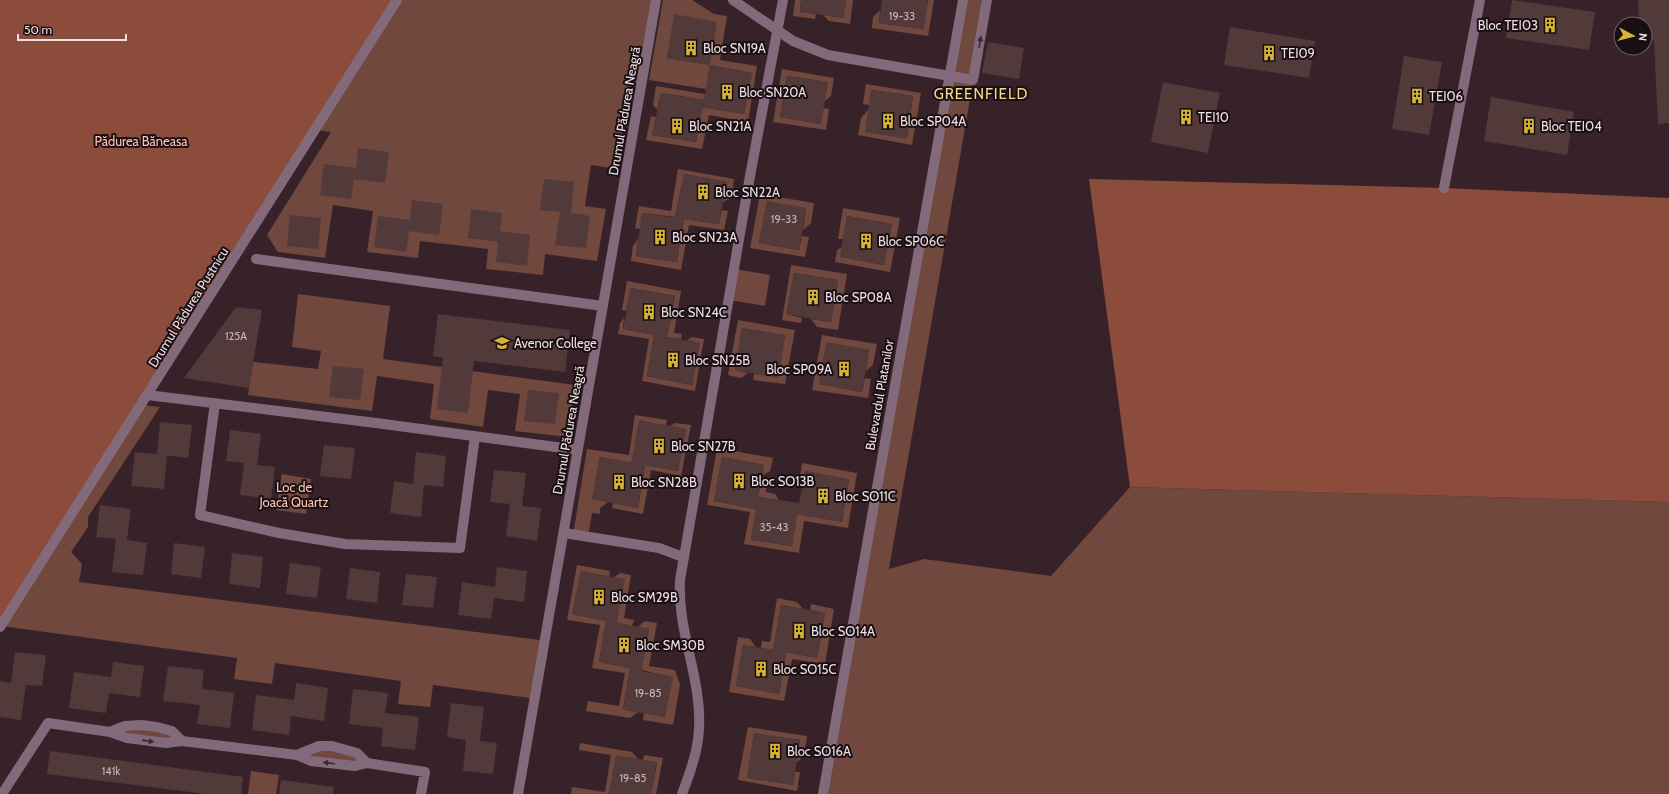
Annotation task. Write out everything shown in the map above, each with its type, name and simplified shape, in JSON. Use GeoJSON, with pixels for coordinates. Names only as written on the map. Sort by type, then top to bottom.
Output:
{"type":"FeatureCollection","features":[{"type":"Feature","properties":{"kind":"street","name":"Drumul Pădurea Pustnicu"},"geometry":{"type":"LineString","coordinates":[[0,627],[397,0]]}},
{"type":"Feature","properties":{"kind":"street","name":"Drumul Pădurea Neagră"},"geometry":{"type":"LineString","coordinates":[[518,794],[656,0]]}},
{"type":"Feature","properties":{"kind":"street"},"geometry":{"type":"LineString","coordinates":[[733,0],[793,41],[828,55],[973,80],[987,0]]}},
{"type":"Feature","properties":{"kind":"street"},"geometry":{"type":"LineString","coordinates":[[682,794],[697,747],[699,729],[697,689],[682,627],[679,601],[680,580],[783,0]]}},
{"type":"Feature","properties":{"kind":"street","name":"Bulevardul Platanilor"},"geometry":{"type":"LineString","coordinates":[[823,794],[904,330],[964,0]]}},
{"type":"Feature","properties":{"kind":"street"},"geometry":{"type":"LineString","coordinates":[[1444,188],[1480,0]]}},
{"type":"Feature","properties":{"kind":"street"},"geometry":{"type":"LineString","coordinates":[[256,259],[603,306]]}},
{"type":"Feature","properties":{"kind":"street"},"geometry":{"type":"LineString","coordinates":[[147,395],[578,450]]}},
{"type":"Feature","properties":{"kind":"street"},"geometry":{"type":"LineString","coordinates":[[215,403],[200,515],[279,533],[345,544],[460,548],[475,436]]}},
{"type":"Feature","properties":{"kind":"street"},"geometry":{"type":"LineString","coordinates":[[564,533],[659,548],[683,557]]}},
{"type":"Feature","properties":{"kind":"street"},"geometry":{"type":"LineString","coordinates":[[2,794],[48,723],[110,732],[127,738],[166,743],[182,741],[296,754],[311,761],[318,762],[355,766],[367,763],[425,772],[421,794]]}},
{"type":"Feature","properties":{"kind":"street"},"geometry":{"type":"LineString","coordinates":[[110,732],[125,726],[141,725],[157,727],[172,732],[182,741]]}},
{"type":"Feature","properties":{"kind":"street"},"geometry":{"type":"LineString","coordinates":[[296,754],[319,746],[332,746],[358,753],[367,763]]}},
{"type":"Feature","properties":{"kind":"green space","name":"Pădurea Băneasa"},"geometry":{"type":"Polygon","coordinates":[[[0,0],[397,0],[0,628],[0,0]]]}},
{"type":"Feature","properties":{"kind":"green space"},"geometry":{"type":"Polygon","coordinates":[[[397,0],[656,0],[641,85],[631,84],[618,169],[591,165],[585,206],[606,209],[597,261],[545,254],[543,275],[486,269],[488,249],[420,241],[418,258],[367,252],[373,211],[333,205],[325,258],[278,252],[267,235],[331,132],[316,130],[397,0]]]}},
{"type":"Feature","properties":{"kind":"green space"},"geometry":{"type":"Polygon","coordinates":[[[663,0],[692,0],[714,14],[727,16],[720,60],[757,66],[748,122],[709,115],[702,149],[646,140],[651,116],[656,117],[652,135],[696,142],[702,107],[744,114],[752,73],[710,65],[706,89],[649,80],[663,0]],[[675,14],[667,58],[710,65],[675,14]]]}},
{"type":"Feature","properties":{"kind":"green space"},"geometry":{"type":"Polygon","coordinates":[[[795,0],[801,0],[800,12],[816,14],[815,19],[793,16],[795,0]]]}},
{"type":"Feature","properties":{"kind":"green space"},"geometry":{"type":"Polygon","coordinates":[[[846,0],[853,0],[850,24],[829,21],[823,15],[843,18],[846,0]]]}},
{"type":"Feature","properties":{"kind":"green space"},"geometry":{"type":"Polygon","coordinates":[[[928,0],[934,0],[928,36],[872,28],[873,17],[880,10],[879,23],[923,29],[928,0]]]}},
{"type":"Feature","properties":{"kind":"green space"},"geometry":{"type":"Polygon","coordinates":[[[963,0],[987,0],[889,569],[924,559],[1051,576],[1130,487],[1669,502],[1669,794],[823,794],[963,0]]]}},
{"type":"Feature","properties":{"kind":"green space"},"geometry":{"type":"Polygon","coordinates":[[[782,69],[834,78],[831,96],[824,102],[827,82],[787,76],[780,117],[820,124],[823,108],[829,109],[826,130],[773,122],[782,69]]]}},
{"type":"Feature","properties":{"kind":"green space"},"geometry":{"type":"Polygon","coordinates":[[[866,84],[921,93],[912,145],[858,135],[861,118],[868,110],[907,138],[913,96],[872,90],[869,105],[863,104],[866,84]]]}},
{"type":"Feature","properties":{"kind":"green space"},"geometry":{"type":"Polygon","coordinates":[[[656,86],[705,94],[704,100],[661,93],[657,110],[653,105],[656,86]]]}},
{"type":"Feature","properties":{"kind":"green space"},"geometry":{"type":"Polygon","coordinates":[[[678,169],[734,179],[731,198],[723,202],[727,182],[684,174],[675,217],[642,213],[640,229],[635,228],[639,206],[671,211],[678,169]]]}},
{"type":"Feature","properties":{"kind":"green space"},"geometry":{"type":"Polygon","coordinates":[[[1089,179],[1444,188],[1669,198],[1669,502],[1130,487],[1089,179]]]}},
{"type":"Feature","properties":{"kind":"green space"},"geometry":{"type":"Polygon","coordinates":[[[760,194],[814,203],[811,223],[803,230],[806,208],[767,202],[759,243],[799,250],[802,236],[809,237],[805,257],[750,248],[760,194]]]}},
{"type":"Feature","properties":{"kind":"green space"},"geometry":{"type":"Polygon","coordinates":[[[843,208],[900,218],[890,272],[835,262],[837,250],[842,247],[841,257],[884,265],[892,224],[847,216],[843,239],[838,239],[843,208]]]}},
{"type":"Feature","properties":{"kind":"green space"},"geometry":{"type":"Polygon","coordinates":[[[722,210],[728,211],[724,230],[689,225],[681,270],[631,261],[633,246],[638,239],[636,256],[677,262],[684,219],[719,224],[722,210]]]}},
{"type":"Feature","properties":{"kind":"green space"},"geometry":{"type":"Polygon","coordinates":[[[791,265],[847,274],[838,330],[817,327],[811,319],[831,322],[838,280],[794,273],[787,314],[802,318],[801,323],[782,320],[791,265]]]}},
{"type":"Feature","properties":{"kind":"green space"},"geometry":{"type":"Polygon","coordinates":[[[735,269],[770,275],[765,306],[729,300],[735,269]]]}},
{"type":"Feature","properties":{"kind":"green space"},"geometry":{"type":"Polygon","coordinates":[[[627,281],[681,291],[674,333],[682,334],[681,339],[667,337],[675,296],[631,288],[626,311],[622,310],[627,281]]]}},
{"type":"Feature","properties":{"kind":"green space"},"geometry":{"type":"Polygon","coordinates":[[[298,294],[390,306],[383,359],[575,385],[569,437],[515,431],[520,394],[488,390],[483,427],[430,419],[434,384],[377,376],[372,411],[248,395],[253,362],[318,369],[321,351],[292,347],[298,294]]]}},
{"type":"Feature","properties":{"kind":"green space"},"geometry":{"type":"Polygon","coordinates":[[[624,318],[623,329],[654,335],[647,376],[692,385],[699,343],[687,340],[692,337],[704,339],[695,391],[642,381],[649,339],[618,334],[620,323],[624,318]]]}},
{"type":"Feature","properties":{"kind":"green space"},"geometry":{"type":"Polygon","coordinates":[[[738,320],[795,330],[785,384],[753,380],[754,374],[778,377],[785,335],[742,328],[735,370],[748,373],[741,378],[728,375],[738,320]]]}},
{"type":"Feature","properties":{"kind":"green space"},"geometry":{"type":"Polygon","coordinates":[[[822,335],[877,344],[873,365],[866,371],[869,350],[827,343],[819,384],[862,392],[865,378],[871,379],[868,398],[812,390],[822,335]]]}},
{"type":"Feature","properties":{"kind":"green space"},"geometry":{"type":"Polygon","coordinates":[[[142,405],[160,407],[88,517],[88,527],[71,552],[82,564],[79,582],[540,640],[530,698],[433,685],[430,707],[398,704],[401,681],[275,663],[272,684],[234,679],[237,658],[1,626],[142,405]]]}},
{"type":"Feature","properties":{"kind":"green space"},"geometry":{"type":"Polygon","coordinates":[[[635,415],[667,420],[666,425],[632,463],[600,457],[592,499],[608,502],[600,508],[600,514],[592,513],[588,537],[573,535],[587,449],[629,455],[635,415]]]}},
{"type":"Feature","properties":{"kind":"green space"},"geometry":{"type":"Polygon","coordinates":[[[675,423],[691,425],[681,476],[651,470],[643,514],[612,508],[613,503],[638,508],[645,465],[678,471],[686,429],[670,426],[675,423]]]}},
{"type":"Feature","properties":{"kind":"green space"},"geometry":{"type":"Polygon","coordinates":[[[717,448],[773,458],[770,471],[762,476],[764,465],[722,457],[714,501],[756,509],[751,540],[792,546],[797,514],[842,522],[849,480],[805,471],[803,482],[800,477],[802,463],[857,473],[848,528],[804,521],[799,553],[744,544],[750,512],[707,505],[717,448]]]}},
{"type":"Feature","properties":{"kind":"green space","name":"Loc de Joacă Quartz"},"geometry":{"type":"Polygon","coordinates":[[[282,474],[311,479],[306,514],[276,510],[282,474]]]}},
{"type":"Feature","properties":{"kind":"green space"},"geometry":{"type":"Polygon","coordinates":[[[761,483],[767,484],[766,492],[775,494],[779,500],[758,497],[761,483]]]}},
{"type":"Feature","properties":{"kind":"green space"},"geometry":{"type":"Polygon","coordinates":[[[577,565],[610,571],[609,577],[581,571],[572,614],[606,621],[599,662],[630,668],[623,709],[638,712],[630,718],[586,711],[588,701],[619,706],[625,673],[592,668],[600,625],[567,620],[577,565]]]}},
{"type":"Feature","properties":{"kind":"green space"},"geometry":{"type":"Polygon","coordinates":[[[620,573],[631,575],[624,618],[634,620],[632,626],[617,623],[614,577],[620,573]]]}},
{"type":"Feature","properties":{"kind":"green space"},"geometry":{"type":"Polygon","coordinates":[[[777,598],[797,602],[803,609],[781,605],[773,650],[761,648],[762,641],[770,642],[777,598]]]}},
{"type":"Feature","properties":{"kind":"green space"},"geometry":{"type":"Polygon","coordinates":[[[811,604],[834,609],[825,664],[792,659],[784,701],[729,692],[738,637],[750,639],[756,647],[743,645],[736,686],[779,694],[786,652],[817,658],[825,613],[810,610],[811,604]]]}},
{"type":"Feature","properties":{"kind":"green space"},"geometry":{"type":"Polygon","coordinates":[[[645,621],[657,623],[649,666],[675,670],[680,685],[673,725],[643,720],[644,713],[665,717],[672,677],[641,670],[649,629],[638,627],[645,621]]]}},
{"type":"Feature","properties":{"kind":"green space"},"geometry":{"type":"Polygon","coordinates":[[[157,727],[182,741],[110,732],[157,727]]]}},
{"type":"Feature","properties":{"kind":"green space"},"geometry":{"type":"Polygon","coordinates":[[[748,727],[807,736],[804,756],[797,762],[800,740],[754,734],[747,778],[793,785],[795,772],[800,772],[797,791],[738,780],[748,727]]]}},
{"type":"Feature","properties":{"kind":"green space"},"geometry":{"type":"Polygon","coordinates":[[[580,743],[632,752],[638,759],[616,756],[609,794],[571,794],[572,787],[605,792],[611,755],[579,750],[580,743]]]}},
{"type":"Feature","properties":{"kind":"green space"},"geometry":{"type":"Polygon","coordinates":[[[332,746],[367,763],[311,761],[308,750],[332,746]]]}},
{"type":"Feature","properties":{"kind":"green space"},"geometry":{"type":"Polygon","coordinates":[[[644,755],[663,758],[656,794],[651,794],[657,763],[643,760],[644,755]]]}},
{"type":"Feature","properties":{"kind":"green space"},"geometry":{"type":"Polygon","coordinates":[[[251,771],[279,775],[276,794],[248,794],[251,771]]]}},
{"type":"Feature","properties":{"kind":"building"},"geometry":{"type":"Polygon","coordinates":[[[801,0],[846,0],[844,18],[800,12],[801,0]]]}},
{"type":"Feature","properties":{"kind":"building"},"geometry":{"type":"Polygon","coordinates":[[[882,0],[928,0],[924,29],[879,23],[882,0]]]}},
{"type":"Feature","properties":{"kind":"building","name":"Bloc TEI03"},"geometry":{"type":"Polygon","coordinates":[[[1512,0],[1595,12],[1589,50],[1506,38],[1512,0]]]}},
{"type":"Feature","properties":{"kind":"building"},"geometry":{"type":"Polygon","coordinates":[[[1638,0],[1669,0],[1669,123],[1658,124],[1653,16],[1639,16],[1638,0]]]}},
{"type":"Feature","properties":{"kind":"building","name":"Bloc SN19A"},"geometry":{"type":"Polygon","coordinates":[[[674,14],[717,22],[710,65],[667,58],[674,14]]]}},
{"type":"Feature","properties":{"kind":"building","name":"TEI09"},"geometry":{"type":"Polygon","coordinates":[[[1230,27],[1315,41],[1309,78],[1224,65],[1230,27]]]}},
{"type":"Feature","properties":{"kind":"building"},"geometry":{"type":"Polygon","coordinates":[[[988,42],[1024,48],[1019,79],[982,73],[988,42]]]}},
{"type":"Feature","properties":{"kind":"building","name":"TEI06"},"geometry":{"type":"Polygon","coordinates":[[[1404,56],[1442,62],[1429,135],[1392,129],[1404,56]]]}},
{"type":"Feature","properties":{"kind":"building","name":"Bloc SN20A"},"geometry":{"type":"Polygon","coordinates":[[[710,65],[752,73],[744,114],[703,107],[710,65]]]}},
{"type":"Feature","properties":{"kind":"building"},"geometry":{"type":"Polygon","coordinates":[[[787,76],[828,82],[821,124],[780,117],[787,76]]]}},
{"type":"Feature","properties":{"kind":"building","name":"TEI10"},"geometry":{"type":"Polygon","coordinates":[[[1163,82],[1220,93],[1208,153],[1151,142],[1163,82]]]}},
{"type":"Feature","properties":{"kind":"building","name":"Bloc SP04A"},"geometry":{"type":"Polygon","coordinates":[[[871,90],[913,96],[907,139],[865,132],[871,90]]]}},
{"type":"Feature","properties":{"kind":"building","name":"Bloc SN21A"},"geometry":{"type":"Polygon","coordinates":[[[661,93],[704,100],[696,142],[652,135],[661,93]]]}},
{"type":"Feature","properties":{"kind":"building","name":"Bloc TEI04"},"geometry":{"type":"Polygon","coordinates":[[[1491,97],[1574,112],[1567,155],[1484,141],[1491,97]]]}},
{"type":"Feature","properties":{"kind":"building"},"geometry":{"type":"Polygon","coordinates":[[[358,148],[389,152],[385,183],[354,179],[351,199],[320,195],[324,164],[356,168],[358,148]]]}},
{"type":"Feature","properties":{"kind":"building","name":"Bloc SN22A"},"geometry":{"type":"Polygon","coordinates":[[[684,174],[727,182],[719,224],[675,218],[684,174]]]}},
{"type":"Feature","properties":{"kind":"building"},"geometry":{"type":"Polygon","coordinates":[[[544,179],[574,182],[571,213],[590,216],[586,248],[555,245],[560,212],[540,210],[544,179]]]}},
{"type":"Feature","properties":{"kind":"building"},"geometry":{"type":"Polygon","coordinates":[[[412,200],[443,204],[439,235],[409,231],[406,252],[374,247],[378,216],[410,220],[412,200]]]}},
{"type":"Feature","properties":{"kind":"building"},"geometry":{"type":"Polygon","coordinates":[[[767,201],[806,208],[799,250],[759,243],[767,201]]]}},
{"type":"Feature","properties":{"kind":"building"},"geometry":{"type":"Polygon","coordinates":[[[471,209],[502,213],[500,231],[530,235],[527,266],[496,262],[498,242],[468,238],[471,209]]]}},
{"type":"Feature","properties":{"kind":"building","name":"Bloc SN23A"},"geometry":{"type":"Polygon","coordinates":[[[642,213],[684,219],[677,262],[636,256],[642,213]]]}},
{"type":"Feature","properties":{"kind":"building"},"geometry":{"type":"Polygon","coordinates":[[[290,215],[321,218],[318,249],[287,246],[290,215]]]}},
{"type":"Feature","properties":{"kind":"building","name":"Bloc SP06C"},"geometry":{"type":"Polygon","coordinates":[[[847,216],[892,224],[884,265],[840,257],[847,216]]]}},
{"type":"Feature","properties":{"kind":"building","name":"Bloc SP08A"},"geometry":{"type":"Polygon","coordinates":[[[794,273],[838,280],[831,322],[786,314],[794,273]]]}},
{"type":"Feature","properties":{"kind":"building"},"geometry":{"type":"Polygon","coordinates":[[[631,288],[675,296],[667,337],[700,343],[692,385],[647,376],[654,335],[623,329],[631,288]]]}},
{"type":"Feature","properties":{"kind":"building"},"geometry":{"type":"Polygon","coordinates":[[[236,307],[262,310],[249,388],[184,378],[236,307]]]}},
{"type":"Feature","properties":{"kind":"building","name":"Avenor College"},"geometry":{"type":"Polygon","coordinates":[[[438,314],[570,330],[565,372],[474,361],[468,413],[437,409],[443,358],[433,356],[438,314]]]}},
{"type":"Feature","properties":{"kind":"building"},"geometry":{"type":"Polygon","coordinates":[[[742,328],[785,335],[778,378],[735,370],[742,328]]]}},
{"type":"Feature","properties":{"kind":"building","name":"Bloc SP09A"},"geometry":{"type":"Polygon","coordinates":[[[826,342],[869,350],[862,392],[819,384],[826,342]]]}},
{"type":"Feature","properties":{"kind":"building"},"geometry":{"type":"Polygon","coordinates":[[[333,366],[364,369],[360,400],[329,397],[333,366]]]}},
{"type":"Feature","properties":{"kind":"building"},"geometry":{"type":"Polygon","coordinates":[[[528,390],[559,393],[555,424],[524,421],[528,390]]]}},
{"type":"Feature","properties":{"kind":"building"},"geometry":{"type":"Polygon","coordinates":[[[639,420],[686,429],[678,471],[645,465],[638,508],[592,499],[600,457],[631,463],[639,420]]]}},
{"type":"Feature","properties":{"kind":"building"},"geometry":{"type":"Polygon","coordinates":[[[160,422],[192,425],[188,458],[157,454],[160,422]]]}},
{"type":"Feature","properties":{"kind":"building"},"geometry":{"type":"Polygon","coordinates":[[[230,430],[261,434],[257,465],[275,467],[271,499],[240,495],[244,463],[226,461],[230,430]]]}},
{"type":"Feature","properties":{"kind":"building"},"geometry":{"type":"Polygon","coordinates":[[[324,445],[355,448],[351,479],[320,476],[324,445]]]}},
{"type":"Feature","properties":{"kind":"building"},"geometry":{"type":"Polygon","coordinates":[[[135,452],[167,455],[164,489],[131,486],[135,452]]]}},
{"type":"Feature","properties":{"kind":"building"},"geometry":{"type":"Polygon","coordinates":[[[416,452],[446,456],[443,487],[424,485],[421,517],[390,513],[394,481],[413,484],[416,452]]]}},
{"type":"Feature","properties":{"kind":"building"},"geometry":{"type":"Polygon","coordinates":[[[722,457],[764,465],[758,497],[799,503],[792,546],[751,540],[756,509],[714,501],[722,457]]]}},
{"type":"Feature","properties":{"kind":"building"},"geometry":{"type":"Polygon","coordinates":[[[494,470],[526,473],[522,506],[541,508],[537,541],[506,536],[510,504],[490,502],[494,470]]]}},
{"type":"Feature","properties":{"kind":"building","name":"Bloc SO11C"},"geometry":{"type":"Polygon","coordinates":[[[805,471],[849,479],[842,522],[797,514],[805,471]]]}},
{"type":"Feature","properties":{"kind":"building"},"geometry":{"type":"Polygon","coordinates":[[[100,505],[131,509],[127,540],[147,543],[143,575],[112,572],[116,539],[96,537],[100,505]]]}},
{"type":"Feature","properties":{"kind":"building"},"geometry":{"type":"Polygon","coordinates":[[[174,543],[205,547],[201,578],[171,574],[174,543]]]}},
{"type":"Feature","properties":{"kind":"building"},"geometry":{"type":"Polygon","coordinates":[[[232,553],[263,557],[260,588],[229,584],[232,553]]]}},
{"type":"Feature","properties":{"kind":"building"},"geometry":{"type":"Polygon","coordinates":[[[290,563],[321,567],[317,598],[286,594],[290,563]]]}},
{"type":"Feature","properties":{"kind":"building"},"geometry":{"type":"Polygon","coordinates":[[[497,567],[527,571],[524,602],[494,598],[491,619],[458,615],[462,582],[495,587],[497,567]]]}},
{"type":"Feature","properties":{"kind":"building"},"geometry":{"type":"Polygon","coordinates":[[[350,568],[380,572],[377,603],[346,599],[350,568]]]}},
{"type":"Feature","properties":{"kind":"building"},"geometry":{"type":"Polygon","coordinates":[[[581,571],[625,579],[617,623],[649,629],[641,671],[673,677],[665,717],[623,710],[630,668],[599,662],[606,621],[572,614],[581,571]]]}},
{"type":"Feature","properties":{"kind":"building"},"geometry":{"type":"Polygon","coordinates":[[[406,574],[437,577],[433,608],[402,605],[406,574]]]}},
{"type":"Feature","properties":{"kind":"building"},"geometry":{"type":"Polygon","coordinates":[[[781,605],[825,613],[817,658],[786,652],[779,694],[736,686],[743,645],[773,650],[781,605]]]}},
{"type":"Feature","properties":{"kind":"building"},"geometry":{"type":"Polygon","coordinates":[[[15,652],[46,655],[42,686],[26,685],[21,720],[0,717],[0,681],[11,683],[15,652]]]}},
{"type":"Feature","properties":{"kind":"building"},"geometry":{"type":"Polygon","coordinates":[[[113,662],[144,666],[140,697],[109,693],[106,713],[69,708],[74,672],[111,677],[113,662]]]}},
{"type":"Feature","properties":{"kind":"building"},"geometry":{"type":"Polygon","coordinates":[[[168,666],[204,670],[202,689],[234,693],[230,728],[197,724],[200,705],[163,701],[168,666]]]}},
{"type":"Feature","properties":{"kind":"building"},"geometry":{"type":"Polygon","coordinates":[[[296,683],[328,688],[324,721],[291,716],[289,735],[252,730],[256,695],[294,700],[296,683]]]}},
{"type":"Feature","properties":{"kind":"building"},"geometry":{"type":"Polygon","coordinates":[[[353,689],[388,693],[385,713],[419,717],[415,750],[381,746],[383,728],[349,724],[353,689]]]}},
{"type":"Feature","properties":{"kind":"building"},"geometry":{"type":"Polygon","coordinates":[[[451,703],[484,707],[480,741],[497,743],[493,774],[463,771],[466,740],[447,737],[451,703]]]}},
{"type":"Feature","properties":{"kind":"building","name":"Bloc SO16A"},"geometry":{"type":"Polygon","coordinates":[[[754,733],[800,740],[793,785],[747,778],[754,733]]]}},
{"type":"Feature","properties":{"kind":"building"},"geometry":{"type":"Polygon","coordinates":[[[50,751],[243,777],[241,794],[206,794],[47,774],[50,751]]]}},
{"type":"Feature","properties":{"kind":"building"},"geometry":{"type":"Polygon","coordinates":[[[616,755],[657,762],[651,794],[609,794],[616,755]]]}},
{"type":"Feature","properties":{"kind":"building"},"geometry":{"type":"Polygon","coordinates":[[[281,780],[334,787],[333,794],[279,794],[281,780]]]}},
{"type":"Feature","properties":{"kind":"place","name":"Bloc TEI03"},"geometry":{"type":"Point","coordinates":[1550,25]}},
{"type":"Feature","properties":{"kind":"place","name":"Bloc SN19A"},"geometry":{"type":"Point","coordinates":[691,48]}},
{"type":"Feature","properties":{"kind":"place","name":"TEI09"},"geometry":{"type":"Point","coordinates":[1269,53]}},
{"type":"Feature","properties":{"kind":"place","name":"Bloc SN20A"},"geometry":{"type":"Point","coordinates":[727,92]}},
{"type":"Feature","properties":{"kind":"place","name":"TEI06"},"geometry":{"type":"Point","coordinates":[1417,96]}},
{"type":"Feature","properties":{"kind":"place","name":"TEI10"},"geometry":{"type":"Point","coordinates":[1186,117]}},
{"type":"Feature","properties":{"kind":"place","name":"Bloc SP04A"},"geometry":{"type":"Point","coordinates":[888,121]}},
{"type":"Feature","properties":{"kind":"place","name":"Bloc SN21A"},"geometry":{"type":"Point","coordinates":[677,126]}},
{"type":"Feature","properties":{"kind":"place","name":"Bloc TEI04"},"geometry":{"type":"Point","coordinates":[1529,126]}},
{"type":"Feature","properties":{"kind":"place","name":"Bloc SN22A"},"geometry":{"type":"Point","coordinates":[703,192]}},
{"type":"Feature","properties":{"kind":"place","name":"Bloc SN23A"},"geometry":{"type":"Point","coordinates":[660,237]}},
{"type":"Feature","properties":{"kind":"place","name":"Bloc SP06C"},"geometry":{"type":"Point","coordinates":[866,241]}},
{"type":"Feature","properties":{"kind":"place","name":"Bloc SP08A"},"geometry":{"type":"Point","coordinates":[813,297]}},
{"type":"Feature","properties":{"kind":"place","name":"Bloc SN24C"},"geometry":{"type":"Point","coordinates":[649,312]}},
{"type":"Feature","properties":{"kind":"place","name":"Avenor College"},"geometry":{"type":"Point","coordinates":[502,343]}},
{"type":"Feature","properties":{"kind":"place","name":"Bloc SN25B"},"geometry":{"type":"Point","coordinates":[673,360]}},
{"type":"Feature","properties":{"kind":"place","name":"Bloc SP09A"},"geometry":{"type":"Point","coordinates":[844,369]}},
{"type":"Feature","properties":{"kind":"place","name":"Bloc SN27B"},"geometry":{"type":"Point","coordinates":[659,446]}},
{"type":"Feature","properties":{"kind":"place","name":"Bloc SO13B"},"geometry":{"type":"Point","coordinates":[739,481]}},
{"type":"Feature","properties":{"kind":"place","name":"Bloc SN28B"},"geometry":{"type":"Point","coordinates":[619,482]}},
{"type":"Feature","properties":{"kind":"place","name":"Bloc SO11C"},"geometry":{"type":"Point","coordinates":[823,496]}},
{"type":"Feature","properties":{"kind":"place","name":"Bloc SM29B"},"geometry":{"type":"Point","coordinates":[599,597]}},
{"type":"Feature","properties":{"kind":"place","name":"Bloc SO14A"},"geometry":{"type":"Point","coordinates":[799,631]}},
{"type":"Feature","properties":{"kind":"place","name":"Bloc SM30B"},"geometry":{"type":"Point","coordinates":[624,645]}},
{"type":"Feature","properties":{"kind":"place","name":"Bloc SO15C"},"geometry":{"type":"Point","coordinates":[761,669]}},
{"type":"Feature","properties":{"kind":"place","name":"Bloc SO16A"},"geometry":{"type":"Point","coordinates":[775,751]}},
{"type":"Feature","properties":{"kind":"district","name":"GREENFIELD"},"geometry":{"type":"Point","coordinates":[981,94]}}]}
